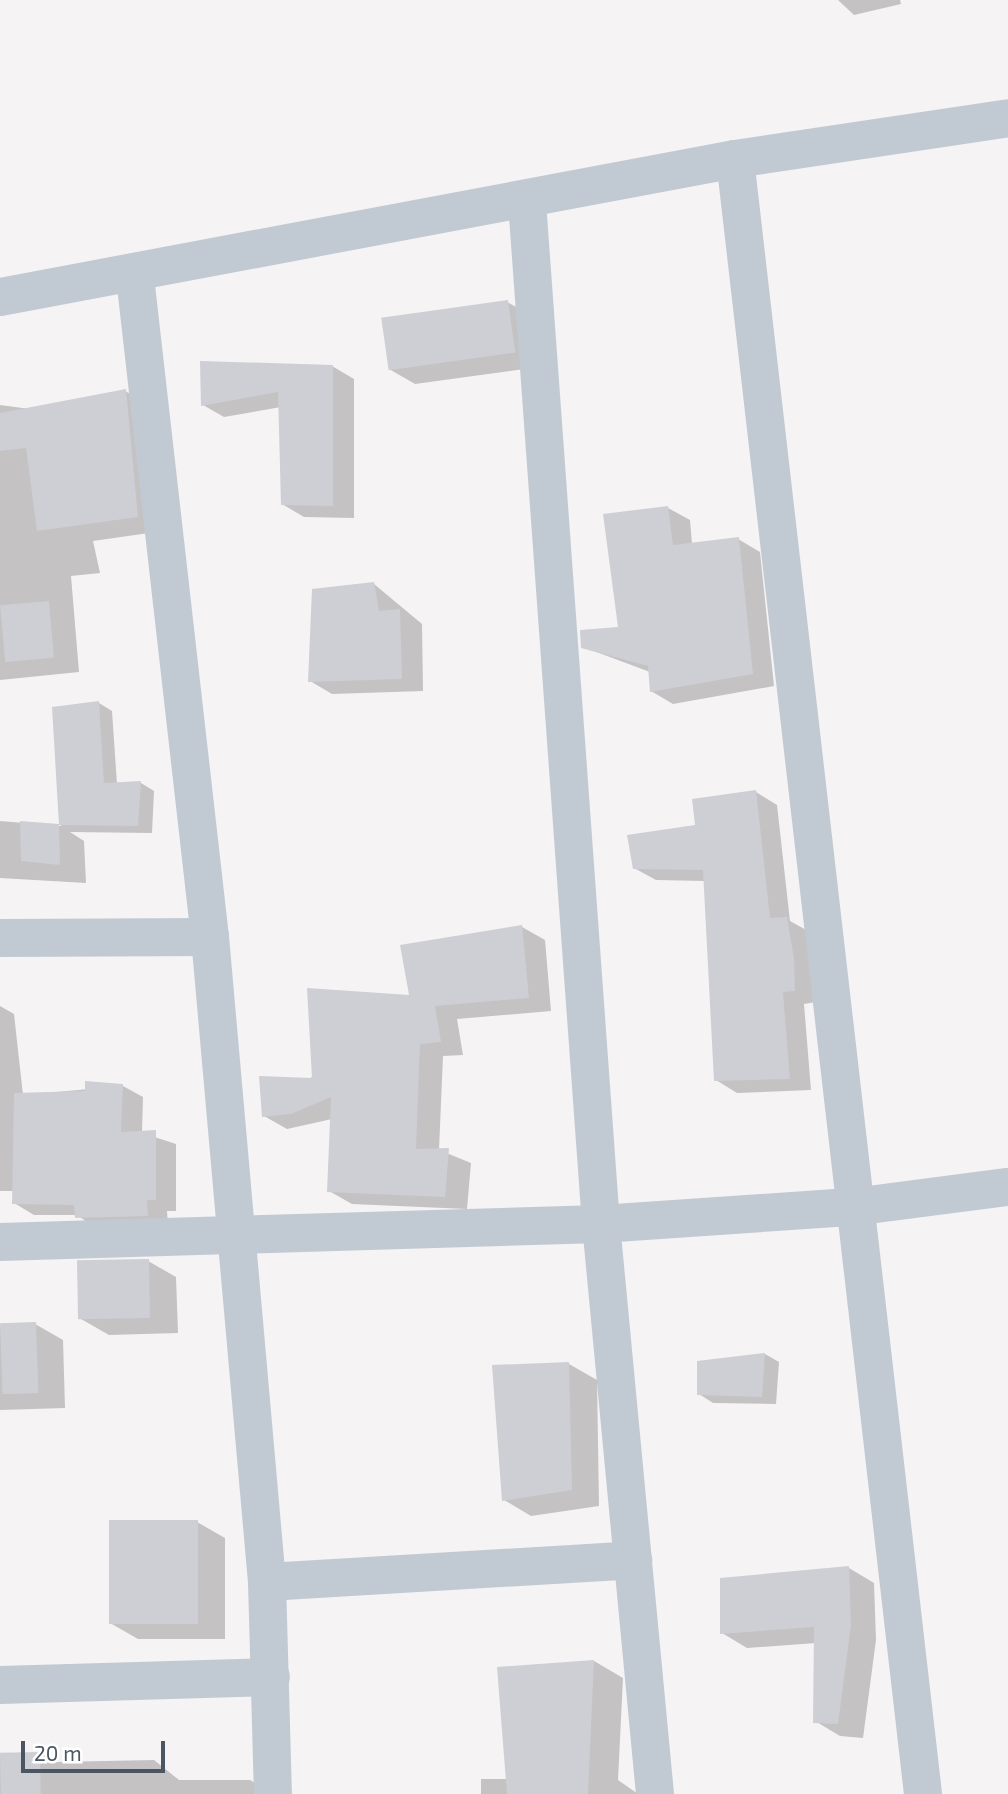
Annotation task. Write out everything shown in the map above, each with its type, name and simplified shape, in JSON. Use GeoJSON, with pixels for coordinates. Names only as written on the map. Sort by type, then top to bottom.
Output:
{"type":"FeatureCollection","features":[{"type":"Feature","properties":{"kind":"street"},"geometry":{"type":"LineString","coordinates":[[0,298],[135,276],[527,202],[735,159],[1008,118]]}},
{"type":"Feature","properties":{"kind":"street"},"geometry":{"type":"LineString","coordinates":[[735,159],[853,1207],[923,1794]]}},
{"type":"Feature","properties":{"kind":"street"},"geometry":{"type":"LineString","coordinates":[[527,202],[601,1224],[655,1794]]}},
{"type":"Feature","properties":{"kind":"street"},"geometry":{"type":"LineString","coordinates":[[135,276],[210,937],[267,1582],[273,1794]]}},
{"type":"Feature","properties":{"kind":"street"},"geometry":{"type":"LineString","coordinates":[[0,938],[210,937]]}},
{"type":"Feature","properties":{"kind":"street"},"geometry":{"type":"LineString","coordinates":[[0,1242],[601,1224],[853,1207],[1008,1187]]}},
{"type":"Feature","properties":{"kind":"street"},"geometry":{"type":"LineString","coordinates":[[267,1582],[632,1560]]}},
{"type":"Feature","properties":{"kind":"street"},"geometry":{"type":"LineString","coordinates":[[0,1685],[271,1677]]}},
{"type":"Feature","properties":{"kind":"building"},"geometry":{"type":"Polygon","coordinates":[[[508,300],[515,352],[389,370],[381,318],[508,300]]]}},
{"type":"Feature","properties":{"kind":"building"},"geometry":{"type":"Polygon","coordinates":[[[200,361],[333,365],[333,506],[281,505],[278,392],[201,406],[200,361]]]}},
{"type":"Feature","properties":{"kind":"building"},"geometry":{"type":"Polygon","coordinates":[[[126,389],[138,517],[37,531],[26,448],[0,451],[0,413],[126,389]]]}},
{"type":"Feature","properties":{"kind":"building"},"geometry":{"type":"Polygon","coordinates":[[[668,506],[673,545],[739,537],[753,674],[650,692],[648,666],[581,648],[580,630],[618,627],[603,514],[668,506]]]}},
{"type":"Feature","properties":{"kind":"building"},"geometry":{"type":"Polygon","coordinates":[[[374,582],[379,611],[400,609],[402,679],[308,682],[312,589],[374,582]]]}},
{"type":"Feature","properties":{"kind":"building"},"geometry":{"type":"Polygon","coordinates":[[[49,601],[54,658],[5,662],[0,605],[49,601]]]}},
{"type":"Feature","properties":{"kind":"building"},"geometry":{"type":"Polygon","coordinates":[[[99,701],[104,783],[141,781],[138,826],[59,825],[52,707],[99,701]]]}},
{"type":"Feature","properties":{"kind":"building"},"geometry":{"type":"Polygon","coordinates":[[[756,790],[770,918],[787,917],[794,959],[795,991],[783,992],[790,1079],[714,1081],[703,870],[633,869],[627,835],[695,825],[692,799],[756,790]]]}},
{"type":"Feature","properties":{"kind":"building"},"geometry":{"type":"Polygon","coordinates":[[[20,821],[59,824],[60,865],[21,861],[20,821]]]}},
{"type":"Feature","properties":{"kind":"building"},"geometry":{"type":"Polygon","coordinates":[[[522,925],[529,998],[435,1006],[441,1042],[420,1044],[416,1149],[449,1148],[445,1197],[327,1192],[331,1097],[291,1114],[262,1117],[259,1076],[312,1078],[307,988],[409,995],[400,945],[522,925]]]}},
{"type":"Feature","properties":{"kind":"building"},"geometry":{"type":"Polygon","coordinates":[[[85,1081],[123,1084],[121,1132],[156,1130],[156,1200],[147,1200],[148,1216],[75,1218],[74,1205],[12,1204],[14,1093],[85,1091],[85,1081]]]}},
{"type":"Feature","properties":{"kind":"building"},"geometry":{"type":"Polygon","coordinates":[[[149,1259],[150,1318],[78,1319],[77,1260],[149,1259]]]}},
{"type":"Feature","properties":{"kind":"building"},"geometry":{"type":"Polygon","coordinates":[[[36,1322],[38,1393],[2,1394],[0,1323],[36,1322]]]}},
{"type":"Feature","properties":{"kind":"building"},"geometry":{"type":"Polygon","coordinates":[[[765,1353],[762,1397],[697,1395],[697,1361],[765,1353]]]}},
{"type":"Feature","properties":{"kind":"building"},"geometry":{"type":"Polygon","coordinates":[[[569,1362],[572,1490],[502,1501],[492,1365],[569,1362]]]}},
{"type":"Feature","properties":{"kind":"building"},"geometry":{"type":"Polygon","coordinates":[[[109,1520],[198,1520],[198,1624],[109,1624],[109,1520]]]}},
{"type":"Feature","properties":{"kind":"building"},"geometry":{"type":"Polygon","coordinates":[[[849,1566],[851,1625],[838,1724],[813,1723],[814,1627],[720,1634],[720,1578],[849,1566]]]}},
{"type":"Feature","properties":{"kind":"building"},"geometry":{"type":"Polygon","coordinates":[[[594,1660],[588,1794],[507,1794],[497,1667],[594,1660]]]}},
{"type":"Feature","properties":{"kind":"building"},"geometry":{"type":"Polygon","coordinates":[[[40,1752],[41,1794],[1,1794],[0,1753],[40,1752]]]}}]}
